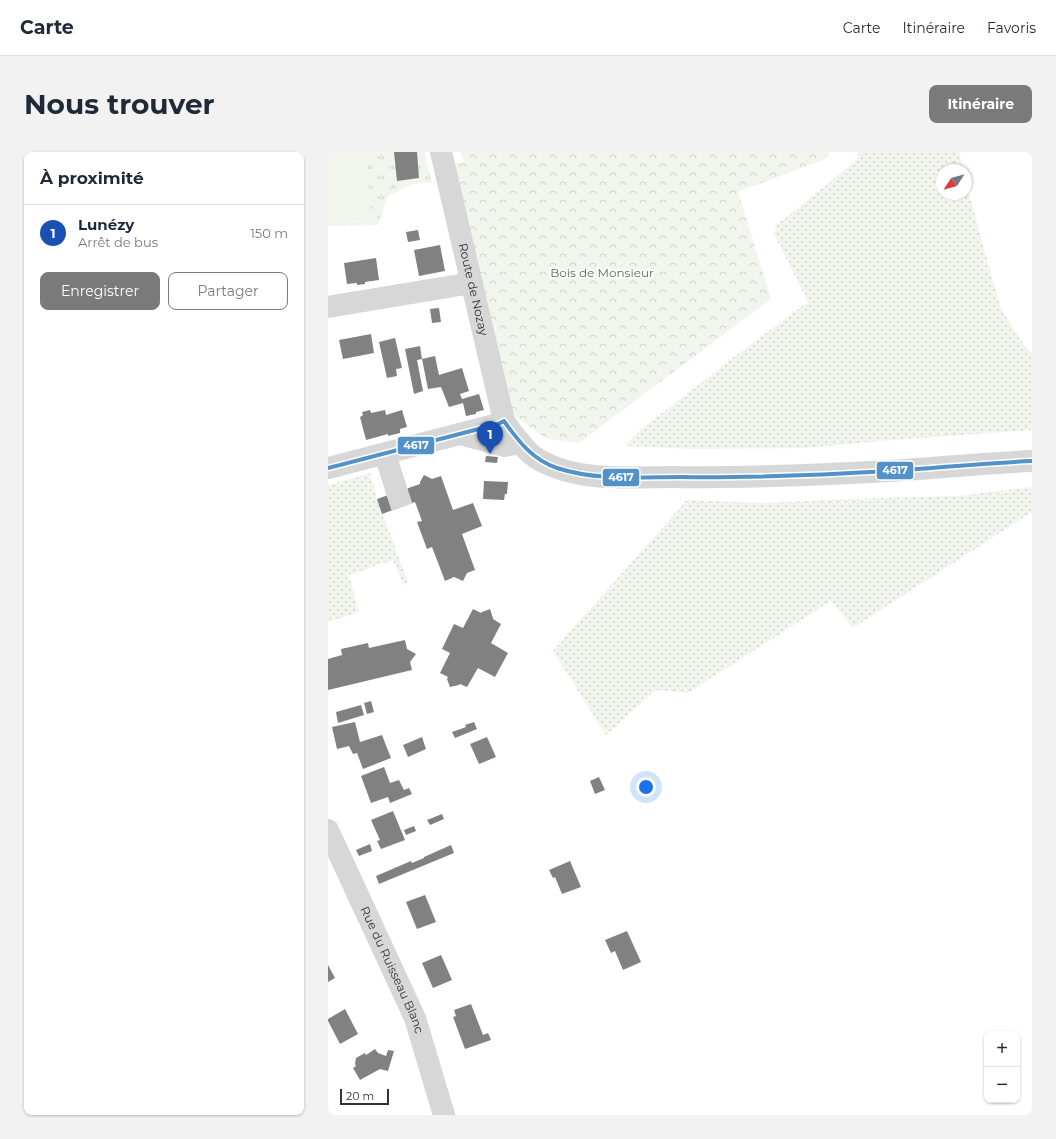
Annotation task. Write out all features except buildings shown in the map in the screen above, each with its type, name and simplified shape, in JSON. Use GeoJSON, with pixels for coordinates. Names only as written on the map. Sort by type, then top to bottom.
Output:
{"type":"FeatureCollection","features":[{"type":"Feature","properties":{"kind":"street","name":"Route de Nozay"},"geometry":{"type":"LineString","coordinates":[[442,152],[505,423]]}},
{"type":"Feature","properties":{"kind":"street"},"geometry":{"type":"LineString","coordinates":[[328,307],[472,283]]}},
{"type":"Feature","properties":{"kind":"street"},"geometry":{"type":"LineString","coordinates":[[328,468],[505,423],[530,453],[541,461],[572,472],[618,477],[692,478],[800,476],[1032,461]]}},
{"type":"Feature","properties":{"kind":"street"},"geometry":{"type":"LineString","coordinates":[[460,434],[504,446],[521,443]]}},
{"type":"Feature","properties":{"kind":"street"},"geometry":{"type":"LineString","coordinates":[[385,454],[397,492]]}},
{"type":"Feature","properties":{"kind":"street","name":"Rue du Ruisseau Blanc"},"geometry":{"type":"LineString","coordinates":[[328,830],[415,1018],[444,1115]]}},
{"type":"Feature","properties":{"kind":"green space"},"geometry":{"type":"Polygon","coordinates":[[[328,152],[424,152],[432,182],[413,184],[388,196],[378,225],[328,226],[328,152]]]}},
{"type":"Feature","properties":{"kind":"green space"},"geometry":{"type":"Polygon","coordinates":[[[328,152],[367,152],[370,218],[328,220],[328,152]]]}},
{"type":"Feature","properties":{"kind":"green space","name":"Bois de Monsieur"},"geometry":{"type":"Polygon","coordinates":[[[461,152],[829,152],[828,158],[738,192],[771,299],[579,443],[547,439],[508,411],[453,164],[464,162],[461,152]]]}},
{"type":"Feature","properties":{"kind":"green space"},"geometry":{"type":"Polygon","coordinates":[[[859,152],[959,152],[962,164],[936,164],[936,200],[971,200],[1001,309],[1024,345],[1032,353],[1032,430],[805,448],[694,449],[625,446],[638,432],[808,302],[774,234],[777,225],[857,160],[859,152]]]}},
{"type":"Feature","properties":{"kind":"green space"},"geometry":{"type":"Polygon","coordinates":[[[370,473],[377,499],[408,582],[403,585],[393,560],[349,575],[359,612],[328,622],[328,485],[370,473]]]}},
{"type":"Feature","properties":{"kind":"green space"},"geometry":{"type":"Polygon","coordinates":[[[1032,487],[1032,512],[853,628],[831,601],[688,693],[656,690],[606,735],[553,651],[687,500],[763,503],[956,496],[1032,487]]]}},
{"type":"Feature","properties":{"kind":"tunnel"},"geometry":{"type":"LineString","coordinates":[[397,492],[402,507]]}},
{"type":"Feature","properties":{"kind":"transit line","name":"4617"},"geometry":{"type":"LineString","coordinates":[[504,421],[521,443],[548,465],[572,472],[603,477],[785,476],[890,471],[1032,461]]}},
{"type":"Feature","properties":{"kind":"transit line","name":"4617"},"geometry":{"type":"LineString","coordinates":[[328,468],[498,424],[504,421]]}},
{"type":"Feature","properties":{"kind":"place","name":"Lunézy"},"geometry":{"type":"Point","coordinates":[490,454]}}]}
